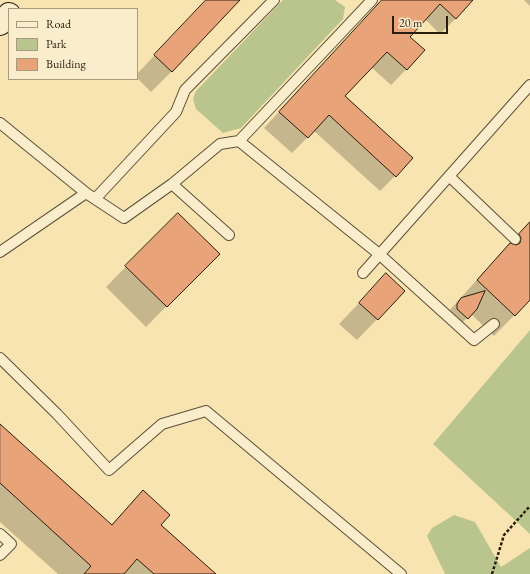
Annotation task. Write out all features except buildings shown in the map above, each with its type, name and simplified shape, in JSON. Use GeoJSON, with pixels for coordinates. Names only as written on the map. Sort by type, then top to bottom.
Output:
{"type":"FeatureCollection","features":[{"type":"Feature","properties":{"kind":"main road"},"geometry":{"type":"LineString","coordinates":[[15,8],[22,0]]}},
{"type":"Feature","properties":{"kind":"main road"},"geometry":{"type":"LineString","coordinates":[[0,24],[8,15]]}},
{"type":"Feature","properties":{"kind":"lane"},"geometry":{"type":"LineString","coordinates":[[95,199],[176,112],[185,90],[274,0]]}},
{"type":"Feature","properties":{"kind":"lane"},"geometry":{"type":"LineString","coordinates":[[0,123],[86,193],[124,218],[172,184],[220,144],[239,141],[372,0]]}},
{"type":"Feature","properties":{"kind":"lane"},"geometry":{"type":"LineString","coordinates":[[363,273],[530,85]]}},
{"type":"Feature","properties":{"kind":"lane"},"geometry":{"type":"LineString","coordinates":[[239,141],[379,254],[474,340],[494,324]]}},
{"type":"Feature","properties":{"kind":"lane"},"geometry":{"type":"LineString","coordinates":[[449,176],[514,239]]}},
{"type":"Feature","properties":{"kind":"lane"},"geometry":{"type":"LineString","coordinates":[[172,184],[229,235]]}},
{"type":"Feature","properties":{"kind":"lane"},"geometry":{"type":"LineString","coordinates":[[0,252],[86,193]]}},
{"type":"Feature","properties":{"kind":"lane"},"geometry":{"type":"LineString","coordinates":[[0,358],[57,414],[109,470],[162,424],[206,411],[401,574]]}},
{"type":"Feature","properties":{"kind":"lane"},"geometry":{"type":"LineString","coordinates":[[0,534],[10,544],[0,555]]}},
{"type":"Feature","properties":{"kind":"path"},"geometry":{"type":"LineString","coordinates":[[492,574],[504,535],[530,506]]}},
{"type":"Feature","properties":{"kind":"green space"},"geometry":{"type":"Polygon","coordinates":[[[283,0],[335,0],[345,7],[343,19],[241,128],[223,133],[196,109],[193,99],[196,91],[283,0]]]}},
{"type":"Feature","properties":{"kind":"green space"},"geometry":{"type":"Polygon","coordinates":[[[530,330],[530,534],[433,444],[530,330]]]}},
{"type":"Feature","properties":{"kind":"green space"},"geometry":{"type":"Polygon","coordinates":[[[454,515],[475,522],[501,567],[530,548],[530,574],[445,574],[427,536],[432,528],[454,515]]]}}]}
